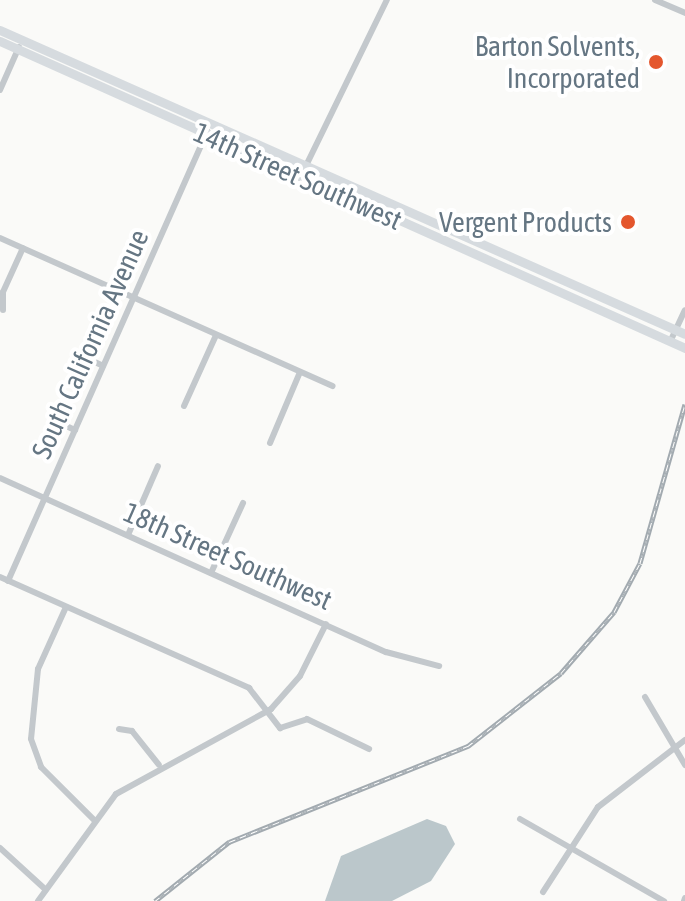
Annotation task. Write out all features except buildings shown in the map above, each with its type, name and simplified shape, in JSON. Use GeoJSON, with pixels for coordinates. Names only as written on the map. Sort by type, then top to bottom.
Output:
{"type":"FeatureCollection","features":[{"type":"Feature","properties":{"kind":"main road","name":"14th Street Southwest"},"geometry":{"type":"LineString","coordinates":[[0,30],[20,45],[206,135],[685,348]]}},
{"type":"Feature","properties":{"kind":"main road","name":"14th Street Southwest"},"geometry":{"type":"LineString","coordinates":[[0,41],[20,45],[210,124],[680,332]]}},
{"type":"Feature","properties":{"kind":"street"},"geometry":{"type":"LineString","coordinates":[[300,178],[387,0]]}},
{"type":"Feature","properties":{"kind":"street"},"geometry":{"type":"LineString","coordinates":[[655,0],[685,13]]}},
{"type":"Feature","properties":{"kind":"street"},"geometry":{"type":"LineString","coordinates":[[0,90],[20,45]]}},
{"type":"Feature","properties":{"kind":"street","name":"South California Avenue"},"geometry":{"type":"LineString","coordinates":[[8,581],[210,124]]}},
{"type":"Feature","properties":{"kind":"street"},"geometry":{"type":"LineString","coordinates":[[0,238],[333,386]]}},
{"type":"Feature","properties":{"kind":"street"},"geometry":{"type":"LineString","coordinates":[[3,310],[3,292],[23,248]]}},
{"type":"Feature","properties":{"kind":"street"},"geometry":{"type":"LineString","coordinates":[[670,342],[680,332],[685,310]]}},
{"type":"Feature","properties":{"kind":"street"},"geometry":{"type":"LineString","coordinates":[[184,406],[216,335]]}},
{"type":"Feature","properties":{"kind":"street"},"geometry":{"type":"LineString","coordinates":[[82,356],[103,366]]}},
{"type":"Feature","properties":{"kind":"street"},"geometry":{"type":"LineString","coordinates":[[270,443],[300,372]]}},
{"type":"Feature","properties":{"kind":"street"},"geometry":{"type":"LineString","coordinates":[[50,418],[75,430]]}},
{"type":"Feature","properties":{"kind":"street"},"geometry":{"type":"LineString","coordinates":[[128,535],[158,466]]}},
{"type":"Feature","properties":{"kind":"street","name":"18th Street Southwest"},"geometry":{"type":"LineString","coordinates":[[0,478],[386,652],[439,666]]}},
{"type":"Feature","properties":{"kind":"street"},"geometry":{"type":"LineString","coordinates":[[211,573],[243,503]]}},
{"type":"Feature","properties":{"kind":"street"},"geometry":{"type":"LineString","coordinates":[[0,577],[249,688],[271,709],[280,728],[307,719],[369,749]]}},
{"type":"Feature","properties":{"kind":"street"},"geometry":{"type":"LineString","coordinates":[[66,607],[35,677],[31,739],[47,775],[95,821]]}},
{"type":"Feature","properties":{"kind":"street"},"geometry":{"type":"LineString","coordinates":[[38,901],[116,794],[159,765],[271,709],[300,676],[326,624]]}},
{"type":"Feature","properties":{"kind":"street"},"geometry":{"type":"LineString","coordinates":[[645,697],[685,765]]}},
{"type":"Feature","properties":{"kind":"street"},"geometry":{"type":"LineString","coordinates":[[119,729],[132,731],[159,765]]}},
{"type":"Feature","properties":{"kind":"street"},"geometry":{"type":"LineString","coordinates":[[543,892],[566,849],[608,796],[685,740]]}},
{"type":"Feature","properties":{"kind":"street"},"geometry":{"type":"LineString","coordinates":[[520,819],[566,849],[664,901]]}},
{"type":"Feature","properties":{"kind":"street"},"geometry":{"type":"LineString","coordinates":[[0,848],[46,890]]}},
{"type":"Feature","properties":{"kind":"shaded area"},"geometry":{"type":"Polygon","coordinates":[[[427,819],[446,826],[455,844],[431,881],[392,901],[325,901],[341,856],[427,819]]]}},
{"type":"Feature","properties":{"kind":"railway"},"geometry":{"type":"LineString","coordinates":[[155,901],[229,842],[468,746],[561,673],[614,612],[640,563],[685,404]]}},
{"type":"Feature","properties":{"kind":"place","name":"Barton Solvents, Incorporated"},"geometry":{"type":"Point","coordinates":[656,62]}},
{"type":"Feature","properties":{"kind":"place","name":"Vergent Products"},"geometry":{"type":"Point","coordinates":[628,222]}}]}
